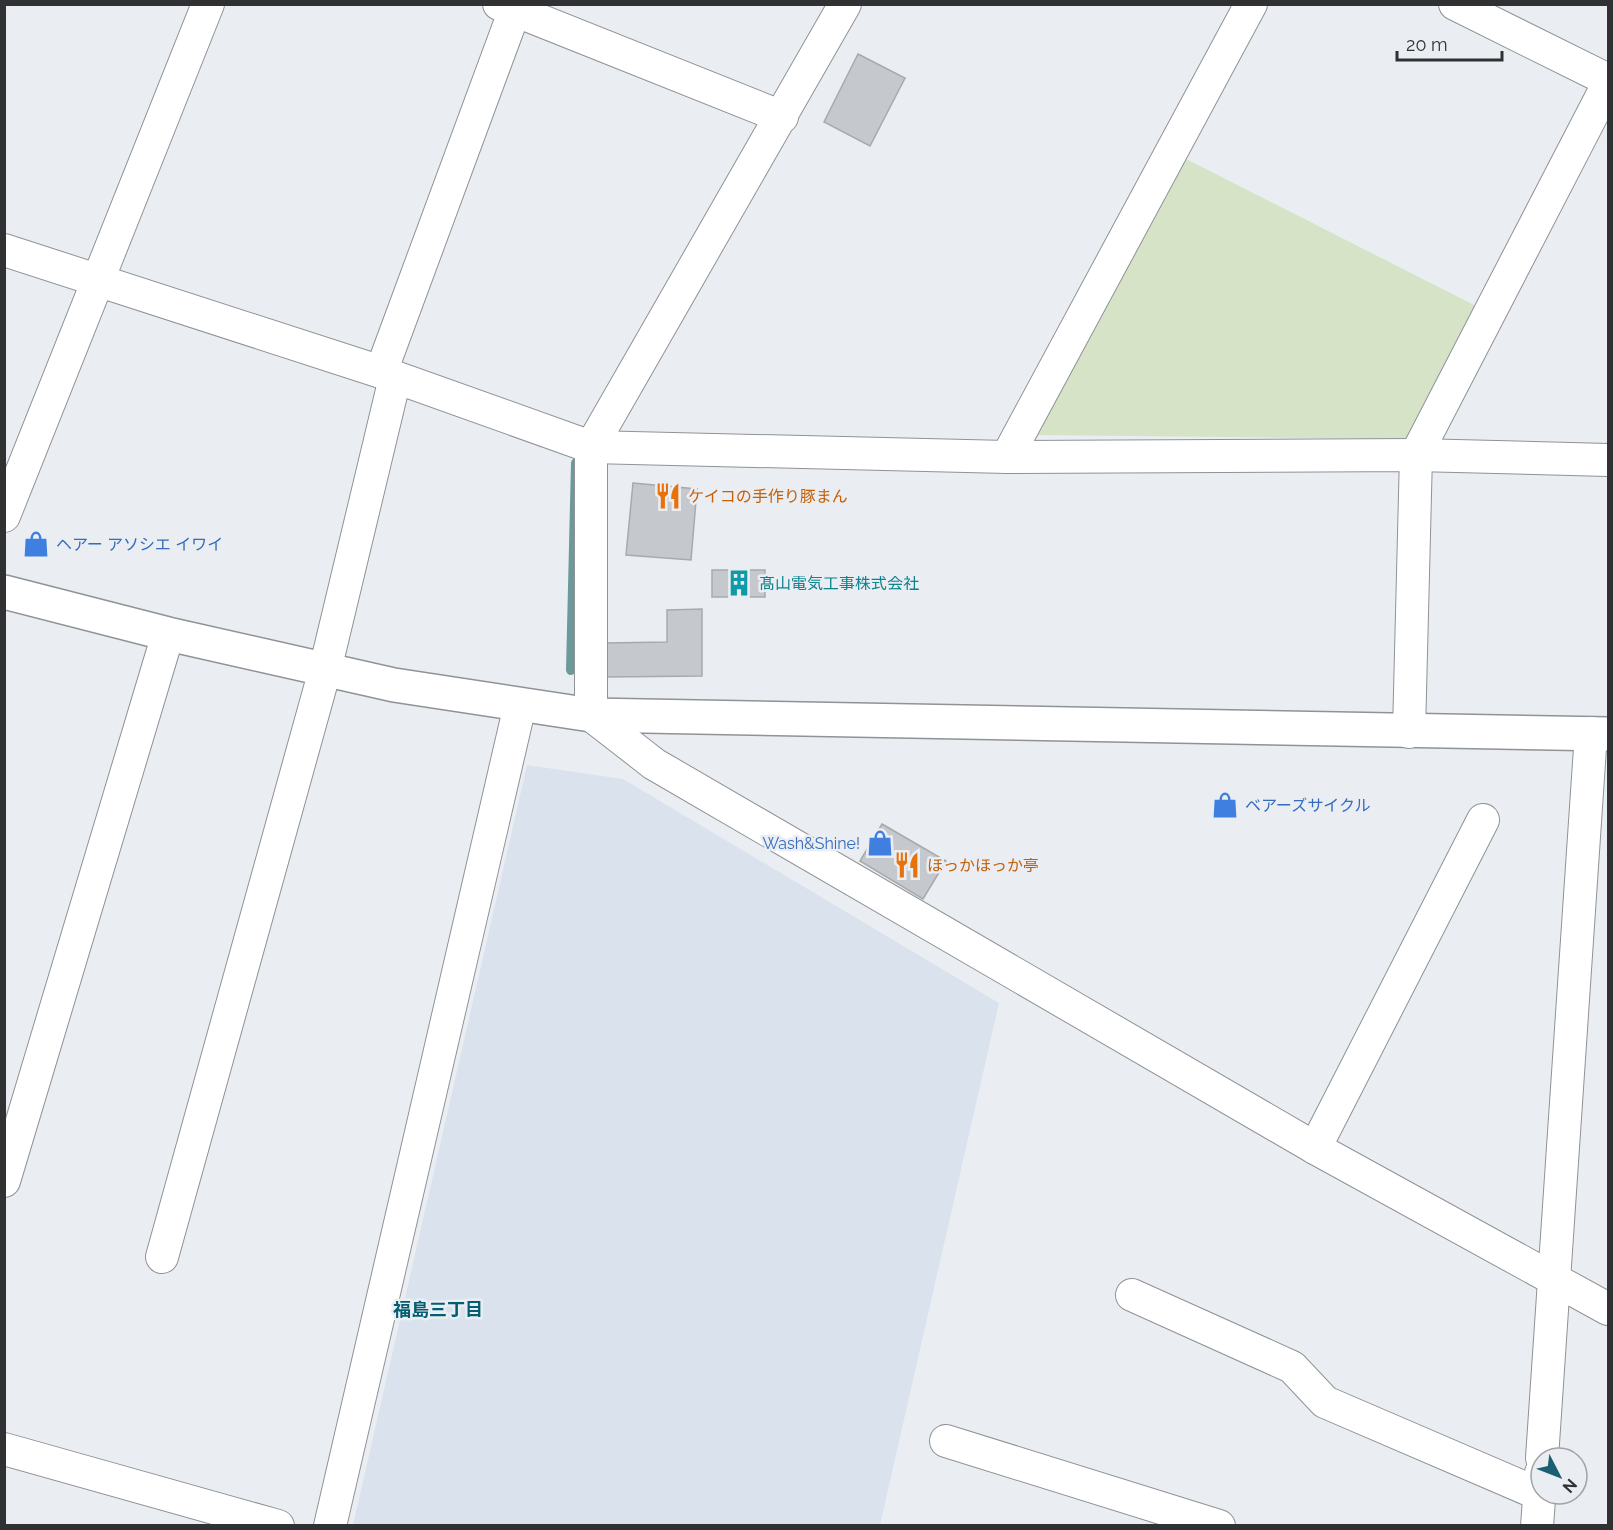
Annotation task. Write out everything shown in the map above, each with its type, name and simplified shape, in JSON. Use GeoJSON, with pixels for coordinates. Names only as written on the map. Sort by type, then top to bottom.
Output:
{"type":"FeatureCollection","features":[{"type":"Feature","properties":{"kind":"street"},"geometry":{"type":"LineString","coordinates":[[4,516],[208,4]]}},
{"type":"Feature","properties":{"kind":"street"},"geometry":{"type":"LineString","coordinates":[[591,715],[591,447],[845,4]]}},
{"type":"Feature","properties":{"kind":"street"},"geometry":{"type":"LineString","coordinates":[[1007,457],[1251,4]]}},
{"type":"Feature","properties":{"kind":"street"},"geometry":{"type":"LineString","coordinates":[[1409,732],[1416,454],[1606,75],[1455,4]]}},
{"type":"Feature","properties":{"kind":"street"},"geometry":{"type":"LineString","coordinates":[[162,1257],[325,670],[388,375],[510,7],[782,117]]}},
{"type":"Feature","properties":{"kind":"street"},"geometry":{"type":"LineString","coordinates":[[4,250],[388,375],[591,447],[1007,457],[1416,454],[1608,460]]}},
{"type":"Feature","properties":{"kind":"street"},"geometry":{"type":"LineString","coordinates":[[4,592],[168,634],[394,685],[591,715],[1600,734],[1543,1446]]}},
{"type":"Feature","properties":{"kind":"street"},"geometry":{"type":"LineString","coordinates":[[4,1181],[168,634]]}},
{"type":"Feature","properties":{"kind":"street"},"geometry":{"type":"LineString","coordinates":[[330,1526],[520,705]]}},
{"type":"Feature","properties":{"kind":"street"},"geometry":{"type":"LineString","coordinates":[[591,715],[654,764],[1315,1148],[1608,1309]]}},
{"type":"Feature","properties":{"kind":"street"},"geometry":{"type":"LineString","coordinates":[[1315,1148],[1483,820]]}},
{"type":"Feature","properties":{"kind":"street"},"geometry":{"type":"LineString","coordinates":[[1132,1295],[1292,1367],[1325,1402],[1529,1477]]}},
{"type":"Feature","properties":{"kind":"street"},"geometry":{"type":"LineString","coordinates":[[946,1441],[1219,1526]]}},
{"type":"Feature","properties":{"kind":"street"},"geometry":{"type":"LineString","coordinates":[[4,1449],[193,1513],[278,1526]]}},
{"type":"Feature","properties":{"kind":"street"},"geometry":{"type":"LineString","coordinates":[[1536,1526],[1538,1506]]}},
{"type":"Feature","properties":{"kind":"shaded area"},"geometry":{"type":"Polygon","coordinates":[[[527,765],[623,779],[999,1003],[880,1525],[353,1525],[527,765]]]}},
{"type":"Feature","properties":{"kind":"green space"},"geometry":{"type":"Polygon","coordinates":[[[1186,159],[1476,306],[1407,439],[1031,435],[1186,159]]]}},
{"type":"Feature","properties":{"kind":"building"},"geometry":{"type":"Polygon","coordinates":[[[858,54],[905,78],[870,146],[824,122],[858,54]]]}},
{"type":"Feature","properties":{"kind":"building"},"geometry":{"type":"Polygon","coordinates":[[[633,483],[697,489],[691,560],[626,555],[633,483]]]}},
{"type":"Feature","properties":{"kind":"building","name":"髙山電気工事株式会社"},"geometry":{"type":"Polygon","coordinates":[[[712,570],[765,570],[765,597],[712,597],[712,570]]]}},
{"type":"Feature","properties":{"kind":"building"},"geometry":{"type":"Polygon","coordinates":[[[702,609],[702,676],[606,677],[605,643],[667,642],[667,610],[702,609]]]}},
{"type":"Feature","properties":{"kind":"building"},"geometry":{"type":"Polygon","coordinates":[[[882,824],[946,861],[923,899],[860,861],[882,824]]]}},
{"type":"Feature","properties":{"kind":"waterway"},"geometry":{"type":"LineString","coordinates":[[571,670],[576,463]]}},
{"type":"Feature","properties":{"kind":"place","name":"ケイコの手作り豚まん"},"geometry":{"type":"Point","coordinates":[668,496]}},
{"type":"Feature","properties":{"kind":"place","name":"ヘアー アソシエ イワイ"},"geometry":{"type":"Point","coordinates":[36,544]}},
{"type":"Feature","properties":{"kind":"place","name":"髙山電気工事株式会社"},"geometry":{"type":"Point","coordinates":[739,583]}},
{"type":"Feature","properties":{"kind":"place","name":"ベアーズサイクル"},"geometry":{"type":"Point","coordinates":[1225,805]}},
{"type":"Feature","properties":{"kind":"place","name":"Wash&Shine!"},"geometry":{"type":"Point","coordinates":[880,843]}},
{"type":"Feature","properties":{"kind":"place","name":"ほっかほっか亭"},"geometry":{"type":"Point","coordinates":[907,865]}},
{"type":"Feature","properties":{"kind":"district","name":"福島三丁目"},"geometry":{"type":"Point","coordinates":[438,1309]}}]}
